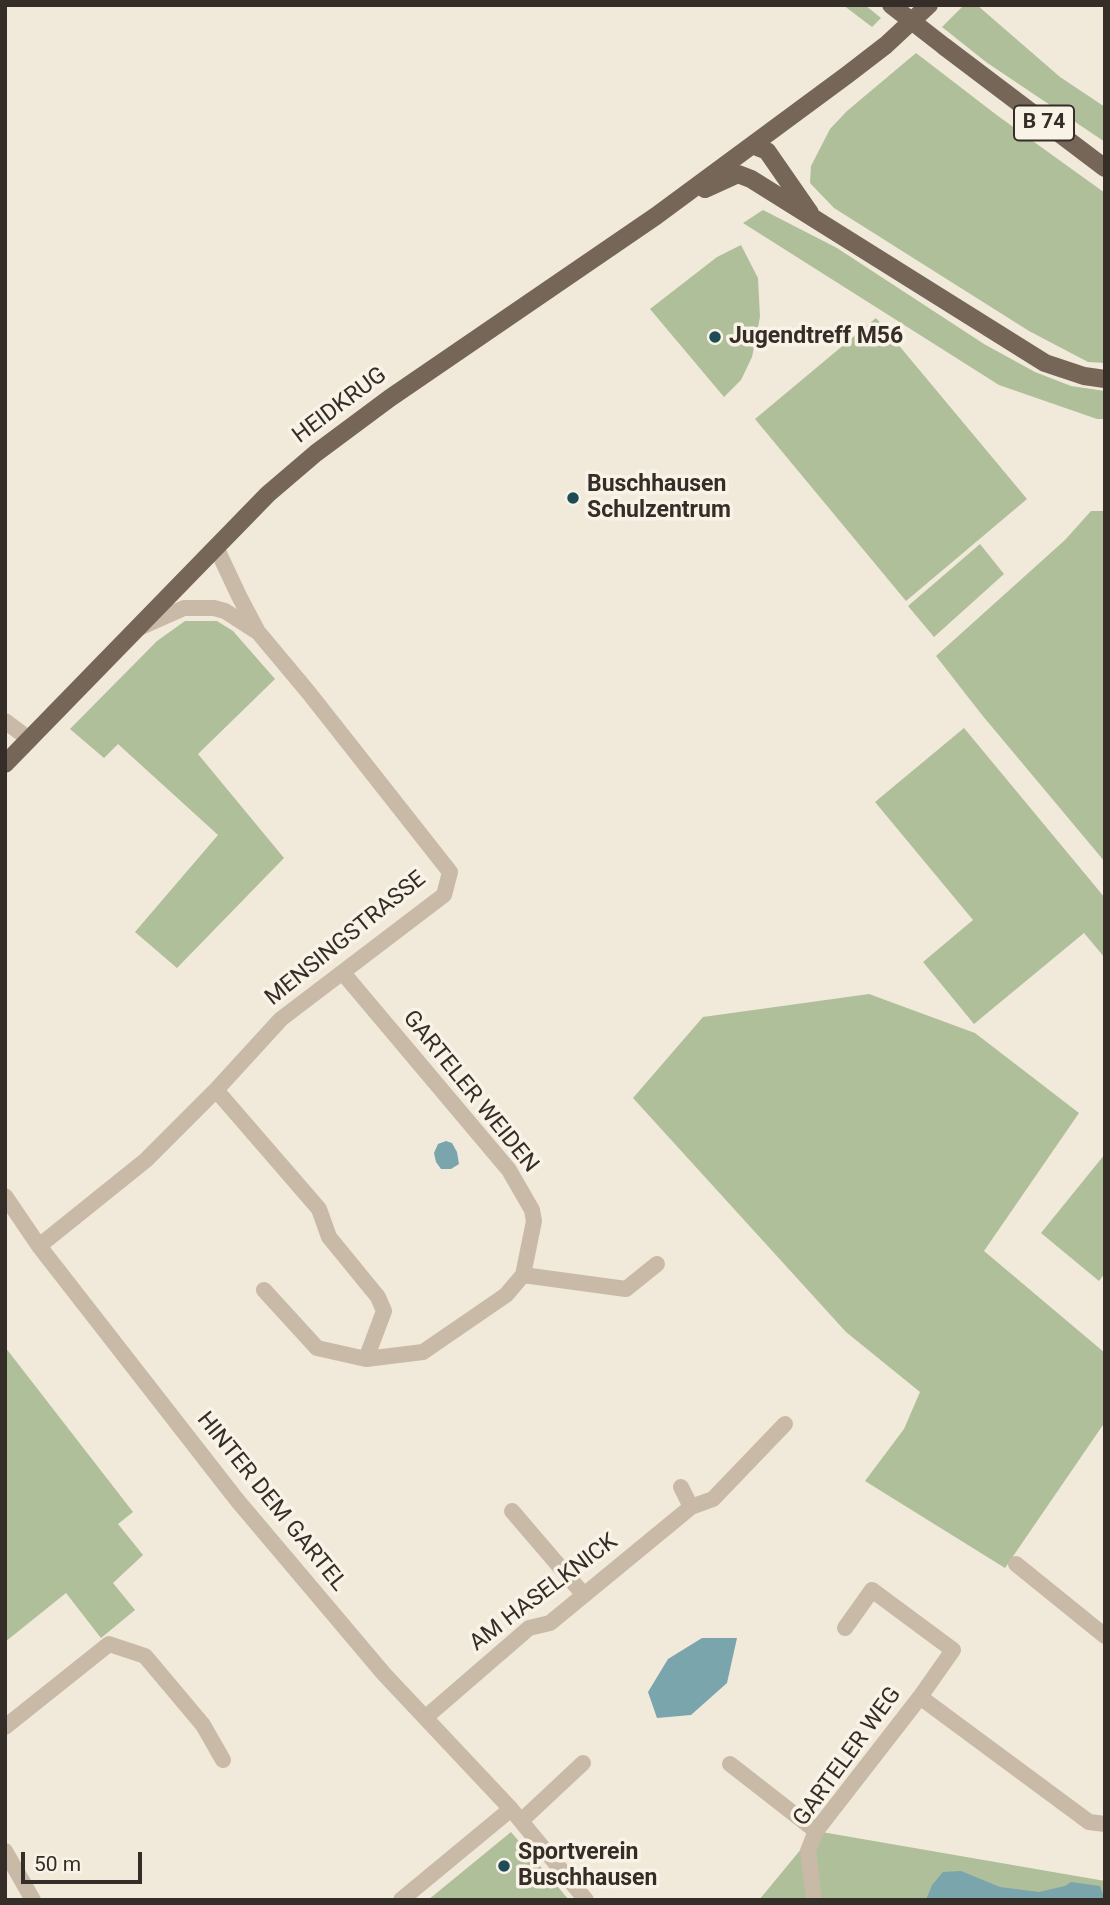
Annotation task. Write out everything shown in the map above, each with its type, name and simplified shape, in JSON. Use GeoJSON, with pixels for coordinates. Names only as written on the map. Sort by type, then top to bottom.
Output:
{"type":"FeatureCollection","features":[{"type":"Feature","properties":{"kind":"main road","name":"B 74"},"geometry":{"type":"LineString","coordinates":[[891,5],[1105,168]]}},
{"type":"Feature","properties":{"kind":"main road","name":"HEIDKRUG"},"geometry":{"type":"LineString","coordinates":[[5,764],[268,494],[316,453],[390,398],[656,216],[886,45],[929,5]]}},
{"type":"Feature","properties":{"kind":"main road"},"geometry":{"type":"LineString","coordinates":[[776,162],[776,144],[785,121]]}},
{"type":"Feature","properties":{"kind":"main road"},"geometry":{"type":"LineString","coordinates":[[751,179],[748,164],[752,145],[767,150],[814,218]]}},
{"type":"Feature","properties":{"kind":"main road"},"geometry":{"type":"LineString","coordinates":[[656,216],[738,174],[751,179],[1045,363],[1084,376],[1105,379]]}},
{"type":"Feature","properties":{"kind":"street","name":"MENSINGSTRASSE"},"geometry":{"type":"LineString","coordinates":[[39,1246],[146,1160],[216,1090],[281,1019],[444,895],[450,872],[258,632],[216,547]]}},
{"type":"Feature","properties":{"kind":"street","name":"MENSINGSTRASSE"},"geometry":{"type":"LineString","coordinates":[[139,628],[184,608],[214,608],[225,611],[258,632]]}},
{"type":"Feature","properties":{"kind":"street"},"geometry":{"type":"LineString","coordinates":[[5,721],[29,739]]}},
{"type":"Feature","properties":{"kind":"street","name":"GARTELER WEIDEN"},"geometry":{"type":"LineString","coordinates":[[343,973],[509,1170],[532,1210],[534,1221],[523,1275]]}},
{"type":"Feature","properties":{"kind":"street"},"geometry":{"type":"LineString","coordinates":[[216,1090],[319,1209],[329,1237],[379,1297],[384,1311],[366,1359]]}},
{"type":"Feature","properties":{"kind":"street","name":"HINTER DEM GARTEL"},"geometry":{"type":"LineString","coordinates":[[5,1196],[39,1246],[232,1494],[384,1674],[516,1815],[586,1900]]}},
{"type":"Feature","properties":{"kind":"street"},"geometry":{"type":"LineString","coordinates":[[264,1290],[317,1348],[366,1359],[423,1352],[506,1295],[523,1275],[626,1289],[657,1264]]}},
{"type":"Feature","properties":{"kind":"street","name":"AM HASELKNICK"},"geometry":{"type":"LineString","coordinates":[[426,1717],[529,1629],[550,1623],[691,1507],[713,1499],[785,1424]]}},
{"type":"Feature","properties":{"kind":"street"},"geometry":{"type":"LineString","coordinates":[[681,1487],[691,1507]]}},
{"type":"Feature","properties":{"kind":"street"},"geometry":{"type":"LineString","coordinates":[[512,1510],[584,1595]]}},
{"type":"Feature","properties":{"kind":"street"},"geometry":{"type":"LineString","coordinates":[[1016,1564],[1105,1636]]}},
{"type":"Feature","properties":{"kind":"street","name":"GARTELER WEG"},"geometry":{"type":"LineString","coordinates":[[814,1900],[808,1850],[816,1831],[953,1650],[872,1590],[845,1628]]}},
{"type":"Feature","properties":{"kind":"street"},"geometry":{"type":"LineString","coordinates":[[5,1727],[109,1644],[145,1656],[203,1725],[223,1760]]}},
{"type":"Feature","properties":{"kind":"street"},"geometry":{"type":"LineString","coordinates":[[920,1697],[1089,1822],[1105,1824]]}},
{"type":"Feature","properties":{"kind":"street"},"geometry":{"type":"LineString","coordinates":[[401,1900],[583,1763]]}},
{"type":"Feature","properties":{"kind":"street"},"geometry":{"type":"LineString","coordinates":[[730,1765],[816,1831]]}},
{"type":"Feature","properties":{"kind":"street"},"geometry":{"type":"LineString","coordinates":[[5,1851],[33,1900]]}},
{"type":"Feature","properties":{"kind":"green space"},"geometry":{"type":"Polygon","coordinates":[[[843,5],[865,5],[881,18],[872,27],[843,5]]]}},
{"type":"Feature","properties":{"kind":"green space"},"geometry":{"type":"Polygon","coordinates":[[[964,5],[977,5],[1060,77],[1105,107],[1105,142],[986,62],[942,27],[964,5]]]}},
{"type":"Feature","properties":{"kind":"green space"},"geometry":{"type":"Polygon","coordinates":[[[916,53],[1105,193],[1105,363],[1088,362],[1029,331],[834,208],[810,183],[811,166],[830,129],[847,111],[916,53]]]}},
{"type":"Feature","properties":{"kind":"green space"},"geometry":{"type":"Polygon","coordinates":[[[763,210],[837,248],[984,344],[1035,372],[1071,386],[1105,391],[1105,419],[1097,419],[999,385],[743,223],[763,210]]]}},
{"type":"Feature","properties":{"kind":"green space","name":"Jugendtreff M56"},"geometry":{"type":"Polygon","coordinates":[[[741,245],[758,278],[760,317],[752,357],[741,380],[724,397],[650,309],[717,257],[741,245]]]}},
{"type":"Feature","properties":{"kind":"green space"},"geometry":{"type":"Polygon","coordinates":[[[876,318],[1027,499],[906,601],[755,419],[876,318]]]}},
{"type":"Feature","properties":{"kind":"green space"},"geometry":{"type":"Polygon","coordinates":[[[1091,511],[1105,511],[1105,862],[936,656],[1065,540],[1091,511]]]}},
{"type":"Feature","properties":{"kind":"green space"},"geometry":{"type":"Polygon","coordinates":[[[980,544],[1004,574],[934,637],[908,606],[980,544]]]}},
{"type":"Feature","properties":{"kind":"green space"},"geometry":{"type":"Polygon","coordinates":[[[185,621],[217,621],[233,631],[275,679],[198,754],[284,858],[177,968],[135,932],[218,835],[118,744],[104,758],[70,729],[157,641],[185,621]]]}},
{"type":"Feature","properties":{"kind":"green space"},"geometry":{"type":"Polygon","coordinates":[[[964,728],[1105,898],[1105,958],[1084,933],[974,1024],[923,962],[973,920],[875,802],[964,728]]]}},
{"type":"Feature","properties":{"kind":"green space"},"geometry":{"type":"Polygon","coordinates":[[[869,994],[975,1033],[1079,1113],[984,1251],[1105,1353],[1105,1422],[1005,1568],[865,1481],[904,1429],[920,1392],[846,1332],[633,1098],[703,1017],[869,994]]]}},
{"type":"Feature","properties":{"kind":"green space"},"geometry":{"type":"Polygon","coordinates":[[[1105,1154],[1105,1273],[1099,1281],[1041,1233],[1105,1154]]]}},
{"type":"Feature","properties":{"kind":"green space"},"geometry":{"type":"Polygon","coordinates":[[[5,1347],[133,1512],[118,1524],[143,1555],[113,1583],[135,1610],[101,1638],[66,1593],[5,1642],[5,1347]]]}},
{"type":"Feature","properties":{"kind":"green space"},"geometry":{"type":"Polygon","coordinates":[[[816,1831],[1105,1881],[1105,1900],[759,1900],[816,1831]]]}},
{"type":"Feature","properties":{"kind":"green space","name":"Sportverein Buschhausen"},"geometry":{"type":"Polygon","coordinates":[[[511,1832],[569,1900],[428,1900],[511,1832]]]}},
{"type":"Feature","properties":{"kind":"water"},"geometry":{"type":"Polygon","coordinates":[[[446,1141],[452,1143],[459,1164],[451,1169],[441,1169],[434,1153],[438,1144],[446,1141]]]}},
{"type":"Feature","properties":{"kind":"water"},"geometry":{"type":"Polygon","coordinates":[[[702,1638],[737,1638],[727,1683],[691,1715],[657,1718],[648,1692],[668,1659],[702,1638]]]}},
{"type":"Feature","properties":{"kind":"water"},"geometry":{"type":"Polygon","coordinates":[[[961,1871],[1000,1887],[1039,1892],[1071,1882],[1100,1886],[1105,1900],[926,1900],[932,1885],[943,1872],[961,1871]]]}},
{"type":"Feature","properties":{"kind":"place","name":"Jugendtreff M56"},"geometry":{"type":"Point","coordinates":[715,337]}},
{"type":"Feature","properties":{"kind":"place","name":"Buschhausen Schulzentrum"},"geometry":{"type":"Point","coordinates":[573,498]}},
{"type":"Feature","properties":{"kind":"place","name":"Sportverein Buschhausen"},"geometry":{"type":"Point","coordinates":[504,1866]}}]}
